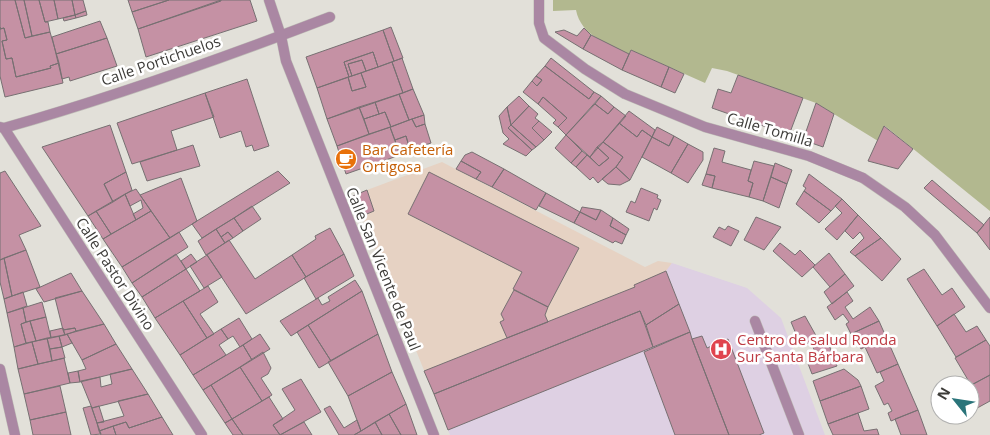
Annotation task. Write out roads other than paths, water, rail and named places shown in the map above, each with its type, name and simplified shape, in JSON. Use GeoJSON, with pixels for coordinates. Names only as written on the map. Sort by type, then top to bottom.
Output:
{"type":"FeatureCollection","features":[{"type":"Feature","properties":{"kind":"street","name":"Calle San Vicente de Paul"},"geometry":{"type":"LineString","coordinates":[[270,0],[281,36],[286,61],[434,435]]}},
{"type":"Feature","properties":{"kind":"street","name":"Calle Tomilla"},"geometry":{"type":"LineString","coordinates":[[539,0],[539,23],[544,38],[584,69],[625,94],[705,127],[810,156],[863,178],[905,207],[934,235],[990,308]]}},
{"type":"Feature","properties":{"kind":"street","name":"Calle Portichuelos"},"geometry":{"type":"LineString","coordinates":[[2,128],[44,117],[281,36],[330,17]]}},
{"type":"Feature","properties":{"kind":"street","name":"Calle Pastor Divino"},"geometry":{"type":"LineString","coordinates":[[2,128],[202,435]]}},
{"type":"Feature","properties":{"kind":"street"},"geometry":{"type":"LineString","coordinates":[[755,321],[799,435]]}},
{"type":"Feature","properties":{"kind":"street"},"geometry":{"type":"LineString","coordinates":[[0,369],[15,435]]}},
{"type":"Feature","properties":{"kind":"place","name":"Bar Cafetería Ortigosa"},"geometry":{"type":"Point","coordinates":[346,159]}},
{"type":"Feature","properties":{"kind":"place","name":"Centro de salud Ronda Sur Santa Bárbara"},"geometry":{"type":"Point","coordinates":[721,349]}}]}
